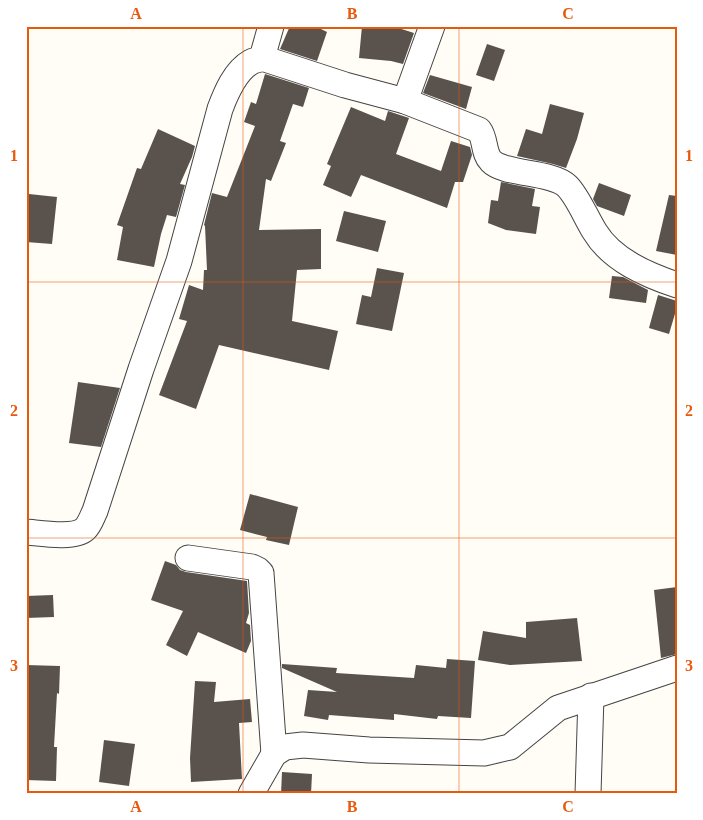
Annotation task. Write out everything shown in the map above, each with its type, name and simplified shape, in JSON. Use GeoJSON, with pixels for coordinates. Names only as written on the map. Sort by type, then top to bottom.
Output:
{"type":"FeatureCollection","features":[{"type":"Feature","properties":{"kind":"street"},"geometry":{"type":"LineString","coordinates":[[262,58],[271,26]]}},
{"type":"Feature","properties":{"kind":"street"},"geometry":{"type":"LineString","coordinates":[[405,101],[432,26]]}},
{"type":"Feature","properties":{"kind":"street"},"geometry":{"type":"LineString","coordinates":[[26,532],[75,534],[84,530],[89,524],[179,261],[220,109],[228,90],[250,62],[262,58],[345,85],[405,101],[478,130],[484,139],[488,157],[498,166],[561,182],[572,192],[603,245],[638,268],[677,285]]}},
{"type":"Feature","properties":{"kind":"street"},"geometry":{"type":"LineString","coordinates":[[188,558],[252,567],[261,573],[274,754]]}},
{"type":"Feature","properties":{"kind":"street"},"geometry":{"type":"LineString","coordinates":[[251,794],[274,754],[286,747],[303,745],[369,750],[494,752],[510,747],[518,742],[558,708],[677,668]]}},
{"type":"Feature","properties":{"kind":"street"},"geometry":{"type":"LineString","coordinates":[[588,794],[591,696]]}},
{"type":"Feature","properties":{"kind":"building"},"geometry":{"type":"Polygon","coordinates":[[[290,26],[315,26],[327,32],[317,61],[280,49],[290,26]]]}},
{"type":"Feature","properties":{"kind":"building"},"geometry":{"type":"Polygon","coordinates":[[[362,26],[392,26],[414,33],[403,64],[359,58],[362,26]]]}},
{"type":"Feature","properties":{"kind":"building"},"geometry":{"type":"Polygon","coordinates":[[[487,44],[505,50],[494,81],[476,75],[487,44]]]}},
{"type":"Feature","properties":{"kind":"building"},"geometry":{"type":"Polygon","coordinates":[[[265,74],[309,88],[303,107],[293,104],[280,141],[286,143],[271,181],[266,179],[259,230],[321,229],[321,269],[297,270],[292,321],[338,331],[329,370],[219,345],[196,409],[159,395],[187,321],[179,319],[189,285],[203,290],[204,270],[207,270],[204,225],[212,193],[227,197],[255,126],[244,122],[251,102],[256,104],[265,74]]]}},
{"type":"Feature","properties":{"kind":"building"},"geometry":{"type":"Polygon","coordinates":[[[430,75],[472,87],[466,109],[423,93],[430,75]]]}},
{"type":"Feature","properties":{"kind":"building"},"geometry":{"type":"Polygon","coordinates":[[[550,104],[584,113],[566,168],[517,156],[526,129],[542,134],[550,104]]]}},
{"type":"Feature","properties":{"kind":"building"},"geometry":{"type":"Polygon","coordinates":[[[351,107],[385,121],[388,111],[409,118],[396,154],[441,171],[451,141],[470,147],[472,155],[463,182],[455,182],[447,208],[361,175],[351,197],[323,185],[331,166],[327,164],[351,107]]]}},
{"type":"Feature","properties":{"kind":"building"},"geometry":{"type":"Polygon","coordinates":[[[158,129],[195,146],[180,184],[185,185],[176,217],[167,215],[154,267],[117,260],[123,227],[117,225],[137,168],[141,169],[158,129]]]}},
{"type":"Feature","properties":{"kind":"building"},"geometry":{"type":"Polygon","coordinates":[[[501,182],[535,189],[532,206],[540,207],[536,234],[506,230],[488,223],[491,200],[498,201],[501,182]]]}},
{"type":"Feature","properties":{"kind":"building"},"geometry":{"type":"Polygon","coordinates":[[[599,183],[631,195],[624,216],[597,206],[593,199],[599,183]]]}},
{"type":"Feature","properties":{"kind":"building"},"geometry":{"type":"Polygon","coordinates":[[[29,194],[57,197],[52,244],[26,242],[29,194]]]}},
{"type":"Feature","properties":{"kind":"building"},"geometry":{"type":"Polygon","coordinates":[[[669,195],[677,196],[677,255],[656,251],[669,195]]]}},
{"type":"Feature","properties":{"kind":"building"},"geometry":{"type":"Polygon","coordinates":[[[344,211],[386,221],[378,252],[336,241],[344,211]]]}},
{"type":"Feature","properties":{"kind":"building"},"geometry":{"type":"Polygon","coordinates":[[[377,268],[404,273],[392,331],[356,324],[362,295],[371,297],[377,268]]]}},
{"type":"Feature","properties":{"kind":"building"},"geometry":{"type":"Polygon","coordinates":[[[612,276],[623,277],[648,290],[646,303],[609,298],[612,276]]]}},
{"type":"Feature","properties":{"kind":"building"},"geometry":{"type":"Polygon","coordinates":[[[658,295],[677,301],[669,334],[649,328],[658,295]]]}},
{"type":"Feature","properties":{"kind":"building"},"geometry":{"type":"Polygon","coordinates":[[[78,382],[120,388],[101,447],[69,443],[78,382]]]}},
{"type":"Feature","properties":{"kind":"building"},"geometry":{"type":"Polygon","coordinates":[[[250,494],[298,507],[289,545],[266,540],[267,537],[240,530],[250,494]]]}},
{"type":"Feature","properties":{"kind":"building"},"geometry":{"type":"Polygon","coordinates":[[[165,561],[176,565],[180,570],[186,572],[247,581],[249,613],[246,623],[250,625],[251,641],[246,653],[198,632],[187,656],[166,645],[183,611],[151,600],[165,561]]]}},
{"type":"Feature","properties":{"kind":"building"},"geometry":{"type":"Polygon","coordinates":[[[677,587],[677,654],[661,658],[654,590],[677,587]]]}},
{"type":"Feature","properties":{"kind":"building"},"geometry":{"type":"Polygon","coordinates":[[[53,595],[54,617],[26,618],[26,596],[53,595]]]}},
{"type":"Feature","properties":{"kind":"building"},"geometry":{"type":"Polygon","coordinates":[[[577,618],[582,661],[510,665],[478,660],[483,631],[526,638],[526,622],[577,618]]]}},
{"type":"Feature","properties":{"kind":"building"},"geometry":{"type":"Polygon","coordinates":[[[447,659],[475,661],[471,718],[438,716],[437,719],[394,714],[394,720],[329,715],[328,720],[304,716],[308,690],[337,692],[282,668],[282,664],[337,668],[336,673],[414,678],[416,665],[446,668],[447,659]]]}},
{"type":"Feature","properties":{"kind":"building"},"geometry":{"type":"Polygon","coordinates":[[[26,665],[60,666],[54,747],[57,747],[56,781],[26,780],[26,665]]]}},
{"type":"Feature","properties":{"kind":"building"},"geometry":{"type":"Polygon","coordinates":[[[195,681],[216,682],[214,702],[250,699],[252,722],[239,723],[242,779],[191,782],[190,758],[195,681]]]}},
{"type":"Feature","properties":{"kind":"building"},"geometry":{"type":"Polygon","coordinates":[[[104,740],[135,744],[129,786],[99,782],[104,740]]]}},
{"type":"Feature","properties":{"kind":"building"},"geometry":{"type":"Polygon","coordinates":[[[282,772],[312,774],[311,794],[281,794],[282,772]]]}}]}
